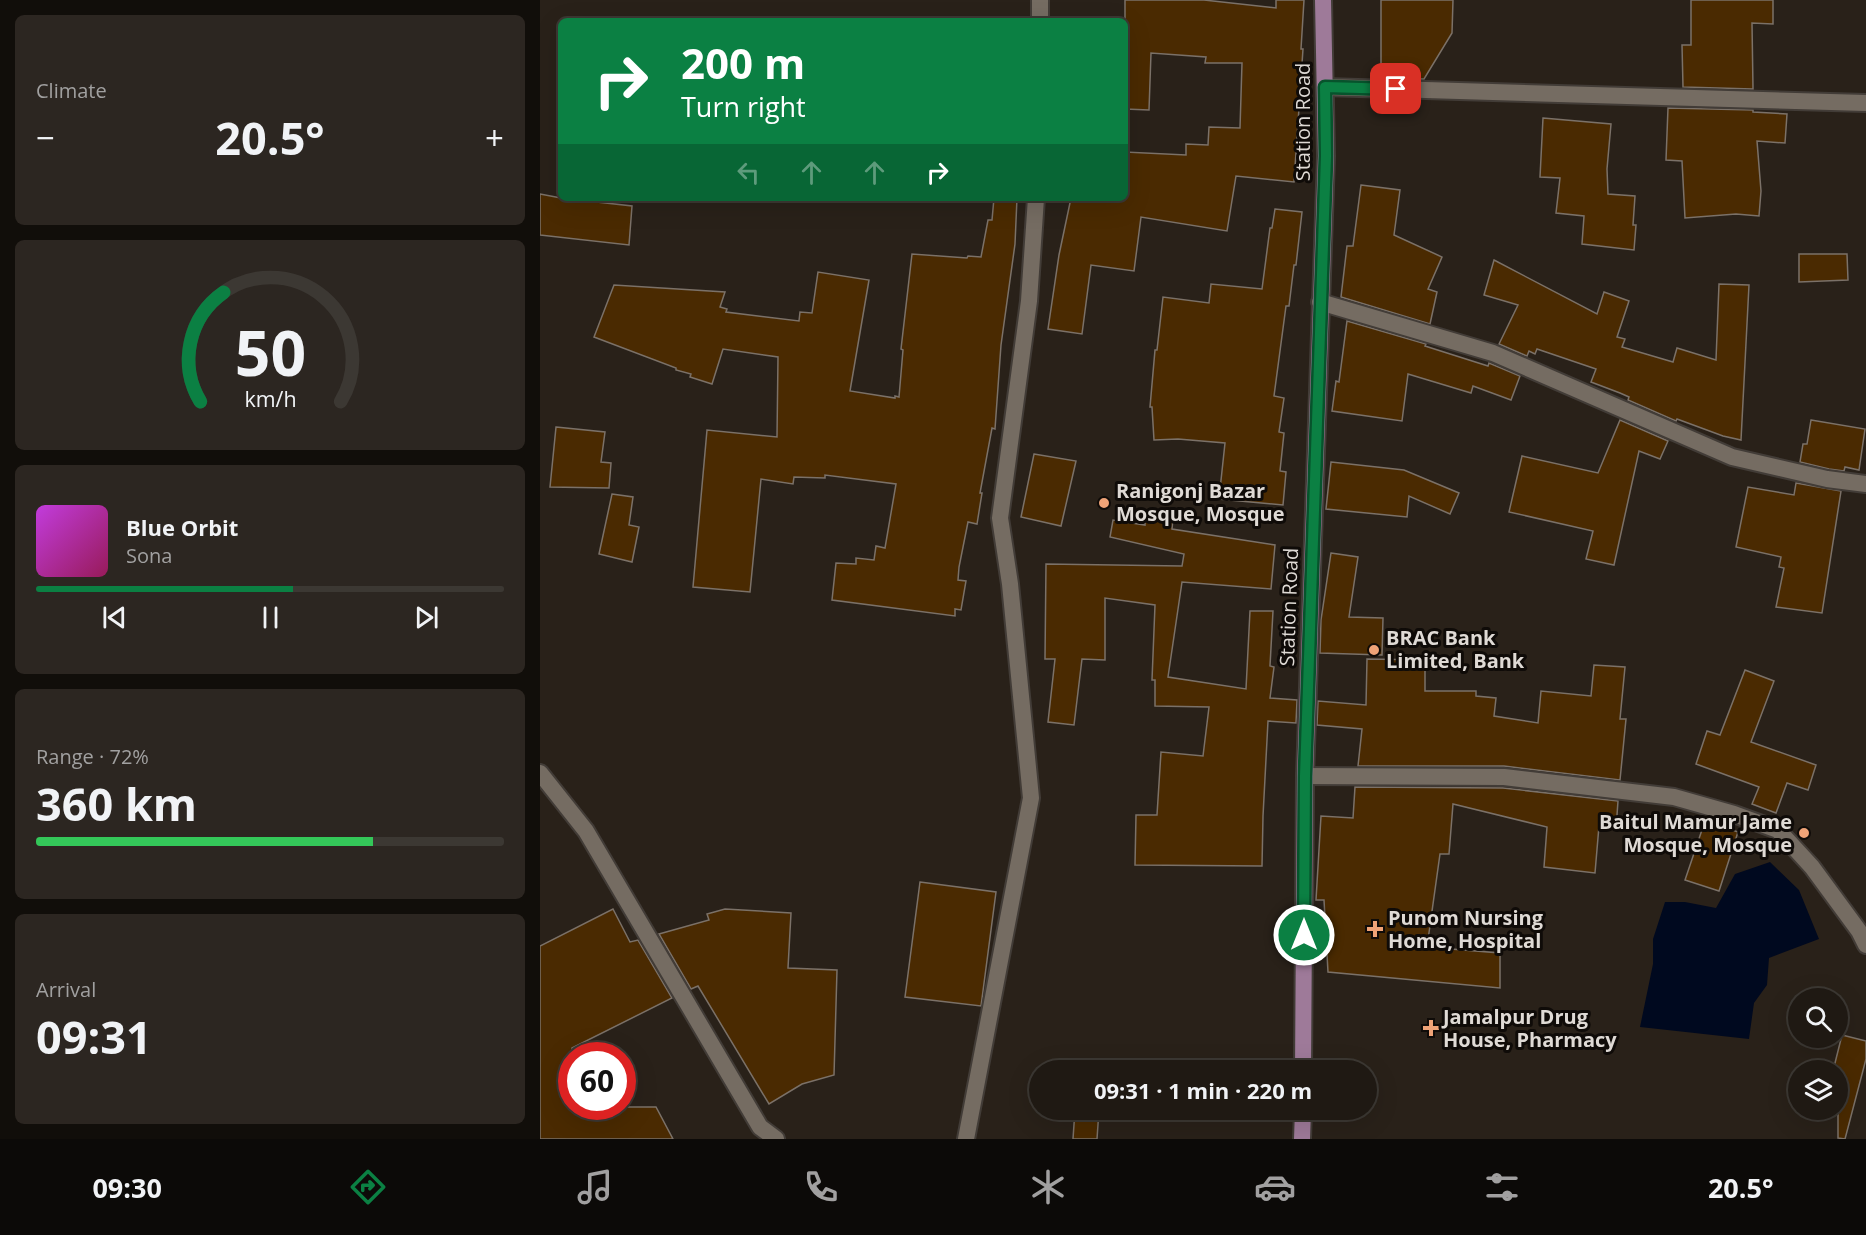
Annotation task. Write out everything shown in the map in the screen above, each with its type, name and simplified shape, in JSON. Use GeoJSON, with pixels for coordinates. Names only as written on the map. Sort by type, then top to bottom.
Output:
{"type":"FeatureCollection","features":[{"type":"Feature","properties":{"kind":"main road","name":"Station Road"},"geometry":{"type":"LineString","coordinates":[[1303,1060],[1305,776],[1326,156],[1323,0]]}},
{"type":"Feature","properties":{"kind":"main road"},"geometry":{"type":"LineString","coordinates":[[1302,1139],[1303,1120]]}},
{"type":"Feature","properties":{"kind":"street"},"geometry":{"type":"LineString","coordinates":[[1040,0],[1040,18]]}},
{"type":"Feature","properties":{"kind":"street"},"geometry":{"type":"LineString","coordinates":[[1325,87],[1866,103]]}},
{"type":"Feature","properties":{"kind":"street"},"geometry":{"type":"LineString","coordinates":[[966,1139],[1031,798],[1010,584],[1000,518],[1029,301],[1036,201]]}},
{"type":"Feature","properties":{"kind":"street"},"geometry":{"type":"LineString","coordinates":[[1320,302],[1493,353],[1732,457],[1827,478],[1866,484]]}},
{"type":"Feature","properties":{"kind":"street"},"geometry":{"type":"LineString","coordinates":[[540,773],[586,831],[760,1127],[776,1139]]}},
{"type":"Feature","properties":{"kind":"street"},"geometry":{"type":"LineString","coordinates":[[1305,776],[1504,777],[1674,797],[1714,808],[1778,830],[1812,867],[1859,931],[1866,945]]}},
{"type":"Feature","properties":{"kind":"water"},"geometry":{"type":"Polygon","coordinates":[[[1770,862],[1799,890],[1819,939],[1769,958],[1767,985],[1754,1003],[1749,1039],[1640,1027],[1653,964],[1653,939],[1665,902],[1685,902],[1716,908],[1735,874],[1770,862]]]}},
{"type":"Feature","properties":{"kind":"building"},"geometry":{"type":"Polygon","coordinates":[[[1125,0],[1204,0],[1276,8],[1276,0],[1304,0],[1294,182],[1236,176],[1227,231],[1141,217],[1134,271],[1091,265],[1082,334],[1048,329],[1059,255],[1070,201],[1128,201],[1128,152],[1186,155],[1186,144],[1208,145],[1209,127],[1240,128],[1242,63],[1205,63],[1206,57],[1151,53],[1149,110],[1128,109],[1128,18],[1125,18],[1125,0]]]}},
{"type":"Feature","properties":{"kind":"building"},"geometry":{"type":"Polygon","coordinates":[[[1381,0],[1453,0],[1452,33],[1424,79],[1381,78],[1381,0]]]}},
{"type":"Feature","properties":{"kind":"building"},"geometry":{"type":"Polygon","coordinates":[[[1691,0],[1773,0],[1773,24],[1752,23],[1753,89],[1683,87],[1682,45],[1691,45],[1691,0]]]}},
{"type":"Feature","properties":{"kind":"building"},"geometry":{"type":"Polygon","coordinates":[[[1381,99],[1412,100],[1406,110],[1382,111],[1381,99]]]}},
{"type":"Feature","properties":{"kind":"building"},"geometry":{"type":"Polygon","coordinates":[[[1668,108],[1753,110],[1753,112],[1787,114],[1785,143],[1757,141],[1761,191],[1759,216],[1736,214],[1685,218],[1682,161],[1666,160],[1668,108]]]}},
{"type":"Feature","properties":{"kind":"building"},"geometry":{"type":"Polygon","coordinates":[[[1543,118],[1611,124],[1607,169],[1608,194],[1635,196],[1634,250],[1582,244],[1584,216],[1556,213],[1560,178],[1540,177],[1543,118]]]}},
{"type":"Feature","properties":{"kind":"building"},"geometry":{"type":"Polygon","coordinates":[[[1361,185],[1400,190],[1394,235],[1442,257],[1428,289],[1437,292],[1430,324],[1341,297],[1347,246],[1353,246],[1361,185]]]}},
{"type":"Feature","properties":{"kind":"building"},"geometry":{"type":"Polygon","coordinates":[[[540,194],[558,197],[558,201],[588,201],[632,206],[629,245],[540,235],[540,194]]]}},
{"type":"Feature","properties":{"kind":"building"},"geometry":{"type":"Polygon","coordinates":[[[994,201],[1017,201],[1015,244],[1001,345],[995,429],[992,428],[980,493],[982,493],[977,524],[968,522],[959,567],[958,580],[966,581],[961,610],[955,609],[955,616],[832,600],[836,563],[856,564],[856,558],[874,560],[876,546],[885,548],[896,484],[825,475],[825,478],[794,477],[793,484],[761,479],[750,592],[693,587],[707,430],[777,437],[778,357],[723,349],[712,384],[594,337],[614,285],[725,292],[720,307],[727,309],[726,312],[799,321],[800,312],[812,313],[818,272],[869,280],[850,391],[895,398],[895,396],[899,397],[903,350],[901,349],[912,254],[981,257],[988,220],[992,220],[994,201]]]}},
{"type":"Feature","properties":{"kind":"building"},"geometry":{"type":"Polygon","coordinates":[[[1275,209],[1302,212],[1296,265],[1294,265],[1289,306],[1286,306],[1274,396],[1284,398],[1279,432],[1284,433],[1280,471],[1286,472],[1283,505],[1219,499],[1225,443],[1178,439],[1154,440],[1152,407],[1150,407],[1163,297],[1209,303],[1211,284],[1262,289],[1270,228],[1272,228],[1275,209]]]}},
{"type":"Feature","properties":{"kind":"building"},"geometry":{"type":"Polygon","coordinates":[[[1799,254],[1847,254],[1848,280],[1799,282],[1799,254]]]}},
{"type":"Feature","properties":{"kind":"building"},"geometry":{"type":"Polygon","coordinates":[[[1494,260],[1597,314],[1604,292],[1629,301],[1617,337],[1625,339],[1622,347],[1673,362],[1677,348],[1716,360],[1719,284],[1749,285],[1741,440],[1723,436],[1677,419],[1676,421],[1628,400],[1629,397],[1591,382],[1596,369],[1537,349],[1535,354],[1529,351],[1527,356],[1499,344],[1518,305],[1484,295],[1494,260]]]}},
{"type":"Feature","properties":{"kind":"building"},"geometry":{"type":"Polygon","coordinates":[[[1347,321],[1426,344],[1425,346],[1488,366],[1489,363],[1520,376],[1511,400],[1473,386],[1471,393],[1408,374],[1402,421],[1332,411],[1336,381],[1339,382],[1347,321]]]}},
{"type":"Feature","properties":{"kind":"building"},"geometry":{"type":"Polygon","coordinates":[[[1620,420],[1668,441],[1660,459],[1639,451],[1614,565],[1586,559],[1593,531],[1509,512],[1522,456],[1598,473],[1620,420]]]}},
{"type":"Feature","properties":{"kind":"building"},"geometry":{"type":"Polygon","coordinates":[[[1811,420],[1865,429],[1859,470],[1845,467],[1844,471],[1829,469],[1800,462],[1803,444],[1807,444],[1811,420]]]}},
{"type":"Feature","properties":{"kind":"building"},"geometry":{"type":"Polygon","coordinates":[[[556,427],[605,432],[601,462],[611,463],[609,488],[550,487],[556,427]]]}},
{"type":"Feature","properties":{"kind":"building"},"geometry":{"type":"Polygon","coordinates":[[[1034,454],[1076,461],[1061,526],[1021,517],[1034,454]]]}},
{"type":"Feature","properties":{"kind":"building"},"geometry":{"type":"Polygon","coordinates":[[[1331,462],[1404,470],[1459,493],[1450,514],[1409,496],[1407,517],[1326,509],[1331,462]]]}},
{"type":"Feature","properties":{"kind":"building"},"geometry":{"type":"Polygon","coordinates":[[[1796,483],[1841,491],[1822,613],[1776,607],[1784,568],[1779,567],[1781,557],[1736,547],[1748,487],[1794,495],[1796,483]]]}},
{"type":"Feature","properties":{"kind":"building"},"geometry":{"type":"Polygon","coordinates":[[[612,494],[633,497],[629,525],[639,527],[632,562],[599,554],[612,494]]]}},
{"type":"Feature","properties":{"kind":"building"},"geometry":{"type":"Polygon","coordinates":[[[1145,517],[1173,518],[1172,529],[1275,545],[1271,589],[1182,582],[1168,677],[1246,689],[1250,611],[1273,611],[1270,666],[1274,667],[1270,698],[1297,700],[1296,723],[1268,721],[1262,866],[1135,865],[1136,815],[1157,815],[1161,752],[1203,756],[1209,707],[1155,706],[1155,680],[1152,680],[1155,605],[1105,598],[1105,660],[1082,659],[1074,725],[1048,722],[1055,659],[1045,659],[1046,564],[1182,566],[1184,554],[1110,537],[1113,520],[1145,525],[1145,517]]]}},
{"type":"Feature","properties":{"kind":"building"},"geometry":{"type":"Polygon","coordinates":[[[1331,553],[1358,557],[1349,617],[1383,618],[1382,655],[1320,653],[1321,620],[1331,553]]]}},
{"type":"Feature","properties":{"kind":"building"},"geometry":{"type":"Polygon","coordinates":[[[1367,659],[1425,660],[1425,691],[1476,691],[1476,696],[1496,698],[1494,716],[1538,723],[1541,691],[1591,696],[1594,665],[1625,667],[1620,719],[1626,719],[1620,780],[1504,766],[1358,766],[1362,729],[1317,725],[1318,701],[1366,705],[1367,659]]]}},
{"type":"Feature","properties":{"kind":"building"},"geometry":{"type":"Polygon","coordinates":[[[1745,670],[1774,681],[1751,742],[1816,765],[1808,790],[1787,783],[1776,813],[1752,804],[1759,787],[1696,764],[1707,731],[1720,735],[1745,670]]]}},
{"type":"Feature","properties":{"kind":"building"},"geometry":{"type":"Polygon","coordinates":[[[1355,787],[1503,788],[1618,801],[1616,829],[1599,826],[1595,873],[1544,867],[1547,827],[1453,804],[1449,854],[1440,854],[1427,947],[1500,953],[1500,988],[1328,972],[1324,900],[1316,900],[1321,816],[1353,818],[1355,787]]]}},
{"type":"Feature","properties":{"kind":"building"},"geometry":{"type":"Polygon","coordinates":[[[1705,821],[1738,832],[1719,891],[1685,880],[1705,821]]]}},
{"type":"Feature","properties":{"kind":"building"},"geometry":{"type":"Polygon","coordinates":[[[920,882],[996,892],[981,1006],[905,997],[920,882]]]}},
{"type":"Feature","properties":{"kind":"building"},"geometry":{"type":"Polygon","coordinates":[[[613,909],[630,942],[638,940],[672,998],[584,1042],[558,1042],[558,1120],[636,1120],[636,1107],[656,1107],[673,1139],[540,1139],[540,946],[613,909]]]}},
{"type":"Feature","properties":{"kind":"building"},"geometry":{"type":"Polygon","coordinates":[[[725,909],[791,913],[788,968],[837,970],[834,1075],[802,1084],[769,1104],[698,986],[691,989],[659,934],[709,920],[707,914],[725,909]]]}},
{"type":"Feature","properties":{"kind":"building"},"geometry":{"type":"Polygon","coordinates":[[[1848,1036],[1866,1041],[1866,1059],[1845,1139],[1838,1138],[1838,1120],[1848,1120],[1848,1060],[1836,1060],[1839,1048],[1848,1048],[1848,1036]]]}},
{"type":"Feature","properties":{"kind":"building"},"geometry":{"type":"Polygon","coordinates":[[[1074,1120],[1098,1120],[1097,1139],[1073,1139],[1074,1120]]]}},
{"type":"Feature","properties":{"kind":"place","name":"Ranigonj Bazar Mosque, Mosque"},"geometry":{"type":"Point","coordinates":[1104,503]}},
{"type":"Feature","properties":{"kind":"place","name":"BRAC Bank Limited, Bank"},"geometry":{"type":"Point","coordinates":[1374,650]}},
{"type":"Feature","properties":{"kind":"place","name":"Baitul Mamur Jame Mosque, Mosque"},"geometry":{"type":"Point","coordinates":[1804,833]}},
{"type":"Feature","properties":{"kind":"place","name":"Punom Nursing Home, Hospital"},"geometry":{"type":"Point","coordinates":[1375,929]}},
{"type":"Feature","properties":{"kind":"place","name":"Jamalpur Drug House, Pharmacy"},"geometry":{"type":"Point","coordinates":[1431,1028]}},
{"type":"Feature","properties":{"kind":"route"},"geometry":{"type":"LineString","coordinates":[[1304,935],[1305,776],[1326,156],[1325,87],[1396,89]]}}]}
